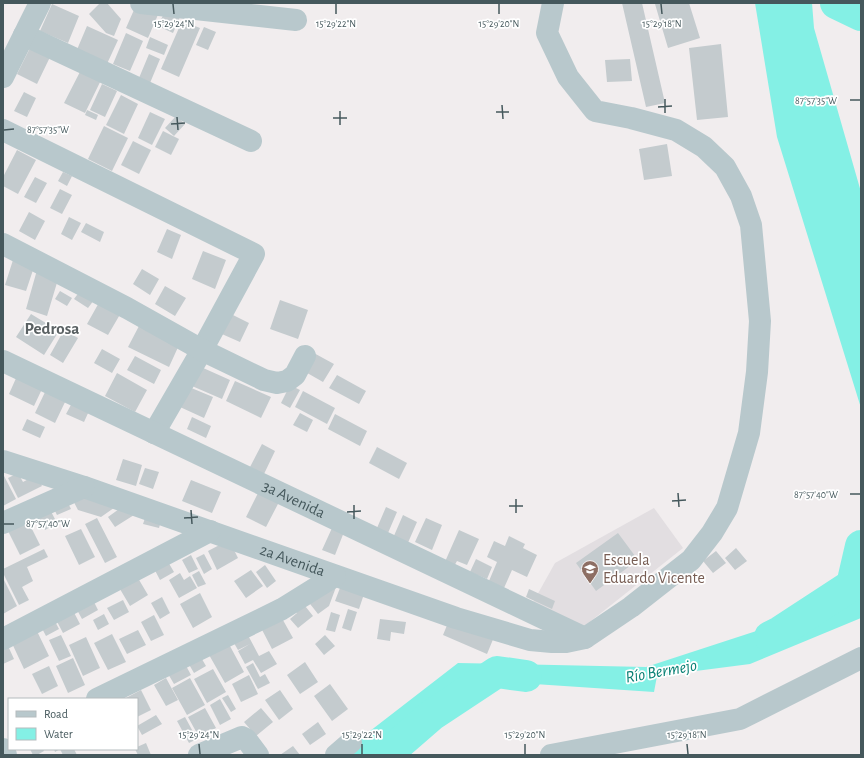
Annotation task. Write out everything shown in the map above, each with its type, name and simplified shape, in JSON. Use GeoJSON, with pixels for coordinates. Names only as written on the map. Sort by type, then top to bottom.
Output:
{"type":"FeatureCollection","features":[{"type":"Feature","properties":{"kind":"street"},"geometry":{"type":"LineString","coordinates":[[3,78],[40,3]]}},
{"type":"Feature","properties":{"kind":"street"},"geometry":{"type":"LineString","coordinates":[[141,3],[296,20]]}},
{"type":"Feature","properties":{"kind":"street"},"geometry":{"type":"LineString","coordinates":[[553,3],[547,33],[568,77],[595,111],[631,118],[676,130],[704,146],[725,167],[741,196],[752,225],[760,322],[757,372],[749,433],[726,508],[712,533],[691,560],[631,606],[585,638]]}},
{"type":"Feature","properties":{"kind":"street"},"geometry":{"type":"LineString","coordinates":[[24,34],[251,141]]}},
{"type":"Feature","properties":{"kind":"street"},"geometry":{"type":"LineString","coordinates":[[3,130],[254,254],[202,350],[154,433]]}},
{"type":"Feature","properties":{"kind":"street"},"geometry":{"type":"LineString","coordinates":[[3,244],[127,308],[202,350],[264,380],[277,383],[287,381],[295,375],[305,356]]}},
{"type":"Feature","properties":{"kind":"street","name":"3a Avenida"},"geometry":{"type":"LineString","coordinates":[[3,361],[585,638]]}},
{"type":"Feature","properties":{"kind":"street","name":"2a Avenida"},"geometry":{"type":"LineString","coordinates":[[3,461],[84,487],[456,618],[530,640],[566,642],[585,638]]}},
{"type":"Feature","properties":{"kind":"street"},"geometry":{"type":"LineString","coordinates":[[3,523],[84,487]]}},
{"type":"Feature","properties":{"kind":"street"},"geometry":{"type":"LineString","coordinates":[[3,639],[210,531]]}},
{"type":"Feature","properties":{"kind":"street"},"geometry":{"type":"LineString","coordinates":[[99,698],[282,609],[335,576]]}},
{"type":"Feature","properties":{"kind":"street"},"geometry":{"type":"LineString","coordinates":[[551,755],[740,719],[861,658]]}},
{"type":"Feature","properties":{"kind":"street"},"geometry":{"type":"LineString","coordinates":[[199,755],[242,737],[246,739],[258,755]]}},
{"type":"Feature","properties":{"kind":"street"},"geometry":{"type":"LineString","coordinates":[[3,749],[6,755]]}},
{"type":"Feature","properties":{"kind":"shaded area","name":"Escuela Eduardo Vicente"},"geometry":{"type":"Polygon","coordinates":[[[654,508],[683,548],[582,628],[531,606],[555,563],[654,508]]]}},
{"type":"Feature","properties":{"kind":"water"},"geometry":{"type":"Polygon","coordinates":[[[755,3],[812,3],[814,28],[861,192],[861,408],[777,137],[755,3]]]}},
{"type":"Feature","properties":{"kind":"water"},"geometry":{"type":"Polygon","coordinates":[[[861,551],[861,618],[750,664],[657,676],[654,692],[475,680],[439,696],[374,755],[339,755],[458,663],[646,667],[815,612],[861,551]]]}},
{"type":"Feature","properties":{"kind":"building"},"geometry":{"type":"Polygon","coordinates":[[[100,3],[107,3],[121,19],[114,36],[106,33],[89,14],[100,3]]]}},
{"type":"Feature","properties":{"kind":"building"},"geometry":{"type":"Polygon","coordinates":[[[137,3],[160,10],[148,38],[126,28],[137,3]]]}},
{"type":"Feature","properties":{"kind":"building"},"geometry":{"type":"Polygon","coordinates":[[[622,3],[642,3],[665,103],[646,107],[622,3]]]}},
{"type":"Feature","properties":{"kind":"building"},"geometry":{"type":"Polygon","coordinates":[[[689,3],[700,38],[668,48],[655,4],[689,3]]]}},
{"type":"Feature","properties":{"kind":"building"},"geometry":{"type":"Polygon","coordinates":[[[52,4],[79,16],[68,43],[40,31],[52,4]]]}},
{"type":"Feature","properties":{"kind":"building"},"geometry":{"type":"Polygon","coordinates":[[[165,11],[180,17],[173,33],[158,26],[165,11]]]}},
{"type":"Feature","properties":{"kind":"building"},"geometry":{"type":"Polygon","coordinates":[[[182,21],[200,28],[179,77],[161,69],[182,21]]]}},
{"type":"Feature","properties":{"kind":"building"},"geometry":{"type":"Polygon","coordinates":[[[87,26],[118,40],[106,66],[76,52],[87,26]]]}},
{"type":"Feature","properties":{"kind":"building"},"geometry":{"type":"Polygon","coordinates":[[[204,27],[216,32],[208,50],[196,45],[204,27]]]}},
{"type":"Feature","properties":{"kind":"building"},"geometry":{"type":"Polygon","coordinates":[[[126,33],[143,41],[130,71],[113,64],[126,33]]]}},
{"type":"Feature","properties":{"kind":"building"},"geometry":{"type":"Polygon","coordinates":[[[150,37],[168,45],[164,55],[146,48],[150,37]]]}},
{"type":"Feature","properties":{"kind":"building"},"geometry":{"type":"Polygon","coordinates":[[[721,44],[728,117],[697,120],[689,48],[721,44]]]}},
{"type":"Feature","properties":{"kind":"building"},"geometry":{"type":"Polygon","coordinates":[[[31,46],[51,55],[37,84],[17,74],[31,46]]]}},
{"type":"Feature","properties":{"kind":"building"},"geometry":{"type":"Polygon","coordinates":[[[149,54],[160,59],[150,83],[139,78],[149,54]]]}},
{"type":"Feature","properties":{"kind":"building"},"geometry":{"type":"Polygon","coordinates":[[[630,59],[632,81],[607,82],[605,60],[630,59]]]}},
{"type":"Feature","properties":{"kind":"building"},"geometry":{"type":"Polygon","coordinates":[[[83,66],[103,76],[85,113],[64,103],[83,66]]]}},
{"type":"Feature","properties":{"kind":"building"},"geometry":{"type":"Polygon","coordinates":[[[102,84],[117,91],[105,117],[90,110],[102,84]]]}},
{"type":"Feature","properties":{"kind":"building"},"geometry":{"type":"Polygon","coordinates":[[[24,92],[36,98],[27,117],[14,111],[24,92]]]}},
{"type":"Feature","properties":{"kind":"building"},"geometry":{"type":"Polygon","coordinates":[[[121,95],[138,104],[124,134],[106,125],[121,95]]]}},
{"type":"Feature","properties":{"kind":"building"},"geometry":{"type":"Polygon","coordinates":[[[87,110],[98,115],[96,120],[85,115],[87,110]]]}},
{"type":"Feature","properties":{"kind":"building"},"geometry":{"type":"Polygon","coordinates":[[[150,112],[165,119],[152,145],[138,138],[150,112]]]}},
{"type":"Feature","properties":{"kind":"building"},"geometry":{"type":"Polygon","coordinates":[[[176,116],[185,124],[174,136],[165,128],[176,116]]]}},
{"type":"Feature","properties":{"kind":"building"},"geometry":{"type":"Polygon","coordinates":[[[104,126],[128,138],[112,171],[88,159],[104,126]]]}},
{"type":"Feature","properties":{"kind":"building"},"geometry":{"type":"Polygon","coordinates":[[[163,131],[179,139],[171,155],[155,147],[163,131]]]}},
{"type":"Feature","properties":{"kind":"building"},"geometry":{"type":"Polygon","coordinates":[[[133,141],[151,150],[139,174],[121,165],[133,141]]]}},
{"type":"Feature","properties":{"kind":"building"},"geometry":{"type":"Polygon","coordinates":[[[667,144],[672,176],[644,180],[639,149],[667,144]]]}},
{"type":"Feature","properties":{"kind":"building"},"geometry":{"type":"Polygon","coordinates":[[[17,150],[36,160],[18,194],[3,186],[3,177],[17,150]]]}},
{"type":"Feature","properties":{"kind":"building"},"geometry":{"type":"Polygon","coordinates":[[[63,172],[72,176],[67,186],[58,181],[63,172]]]}},
{"type":"Feature","properties":{"kind":"building"},"geometry":{"type":"Polygon","coordinates":[[[35,177],[47,183],[36,203],[24,197],[35,177]]]}},
{"type":"Feature","properties":{"kind":"building"},"geometry":{"type":"Polygon","coordinates":[[[60,189],[72,195],[62,214],[50,208],[60,189]]]}},
{"type":"Feature","properties":{"kind":"building"},"geometry":{"type":"Polygon","coordinates":[[[29,212],[45,221],[35,240],[19,231],[29,212]]]}},
{"type":"Feature","properties":{"kind":"building"},"geometry":{"type":"Polygon","coordinates":[[[69,217],[81,223],[72,240],[61,234],[69,217]]]}},
{"type":"Feature","properties":{"kind":"building"},"geometry":{"type":"Polygon","coordinates":[[[86,223],[104,232],[100,242],[81,232],[86,223]]]}},
{"type":"Feature","properties":{"kind":"building"},"geometry":{"type":"Polygon","coordinates":[[[167,229],[181,235],[172,259],[157,252],[167,229]]]}},
{"type":"Feature","properties":{"kind":"building"},"geometry":{"type":"Polygon","coordinates":[[[203,251],[226,260],[215,289],[192,279],[203,251]]]}},
{"type":"Feature","properties":{"kind":"building"},"geometry":{"type":"Polygon","coordinates":[[[13,260],[34,267],[26,291],[5,285],[13,260]]]}},
{"type":"Feature","properties":{"kind":"building"},"geometry":{"type":"Polygon","coordinates":[[[142,269],[159,279],[150,295],[133,284],[142,269]]]}},
{"type":"Feature","properties":{"kind":"building"},"geometry":{"type":"Polygon","coordinates":[[[37,270],[59,276],[47,316],[26,309],[37,270]]]}},
{"type":"Feature","properties":{"kind":"building"},"geometry":{"type":"Polygon","coordinates":[[[165,286],[186,298],[175,316],[155,304],[165,286]]]}},
{"type":"Feature","properties":{"kind":"building"},"geometry":{"type":"Polygon","coordinates":[[[60,291],[72,298],[67,306],[55,299],[60,291]]]}},
{"type":"Feature","properties":{"kind":"building"},"geometry":{"type":"Polygon","coordinates":[[[80,291],[94,300],[88,308],[74,299],[80,291]]]}},
{"type":"Feature","properties":{"kind":"building"},"geometry":{"type":"Polygon","coordinates":[[[101,299],[122,311],[108,335],[87,324],[101,299]]]}},
{"type":"Feature","properties":{"kind":"building"},"geometry":{"type":"Polygon","coordinates":[[[280,300],[308,310],[298,339],[270,329],[280,300]]]}},
{"type":"Feature","properties":{"kind":"building"},"geometry":{"type":"Polygon","coordinates":[[[225,311],[249,323],[240,342],[215,331],[225,311]]]}},
{"type":"Feature","properties":{"kind":"building"},"geometry":{"type":"Polygon","coordinates":[[[31,314],[59,331],[44,355],[16,337],[31,314]]]}},
{"type":"Feature","properties":{"kind":"building"},"geometry":{"type":"Polygon","coordinates":[[[139,326],[179,345],[169,367],[128,347],[139,326]]]}},
{"type":"Feature","properties":{"kind":"building"},"geometry":{"type":"Polygon","coordinates":[[[64,330],[78,338],[63,363],[50,355],[64,330]]]}},
{"type":"Feature","properties":{"kind":"building"},"geometry":{"type":"Polygon","coordinates":[[[102,349],[120,359],[112,373],[94,363],[102,349]]]}},
{"type":"Feature","properties":{"kind":"building"},"geometry":{"type":"Polygon","coordinates":[[[312,352],[334,364],[323,382],[302,370],[312,352]]]}},
{"type":"Feature","properties":{"kind":"building"},"geometry":{"type":"Polygon","coordinates":[[[135,356],[161,370],[154,384],[127,370],[135,356]]]}},
{"type":"Feature","properties":{"kind":"building"},"geometry":{"type":"Polygon","coordinates":[[[201,367],[230,380],[222,399],[192,386],[201,367]]]}},
{"type":"Feature","properties":{"kind":"building"},"geometry":{"type":"Polygon","coordinates":[[[117,373],[147,390],[135,412],[105,396],[117,373]]]}},
{"type":"Feature","properties":{"kind":"building"},"geometry":{"type":"Polygon","coordinates":[[[337,375],[366,391],[359,404],[329,388],[337,375]]]}},
{"type":"Feature","properties":{"kind":"building"},"geometry":{"type":"Polygon","coordinates":[[[17,376],[42,389],[34,406],[9,394],[17,376]]]}},
{"type":"Feature","properties":{"kind":"building"},"geometry":{"type":"Polygon","coordinates":[[[235,381],[271,397],[261,418],[226,401],[235,381]]]}},
{"type":"Feature","properties":{"kind":"building"},"geometry":{"type":"Polygon","coordinates":[[[290,385],[300,390],[290,408],[281,403],[290,385]]]}},
{"type":"Feature","properties":{"kind":"building"},"geometry":{"type":"Polygon","coordinates":[[[189,387],[213,397],[204,418],[180,407],[189,387]]]}},
{"type":"Feature","properties":{"kind":"building"},"geometry":{"type":"Polygon","coordinates":[[[46,390],[66,400],[55,423],[35,413],[46,390]]]}},
{"type":"Feature","properties":{"kind":"building"},"geometry":{"type":"Polygon","coordinates":[[[303,391],[335,408],[327,424],[295,407],[303,391]]]}},
{"type":"Feature","properties":{"kind":"building"},"geometry":{"type":"Polygon","coordinates":[[[72,403],[89,411],[84,422],[66,414],[72,403]]]}},
{"type":"Feature","properties":{"kind":"building"},"geometry":{"type":"Polygon","coordinates":[[[300,413],[313,420],[307,432],[293,425],[300,413]]]}},
{"type":"Feature","properties":{"kind":"building"},"geometry":{"type":"Polygon","coordinates":[[[335,414],[367,431],[360,446],[328,429],[335,414]]]}},
{"type":"Feature","properties":{"kind":"building"},"geometry":{"type":"Polygon","coordinates":[[[192,417],[211,426],[206,438],[187,429],[192,417]]]}},
{"type":"Feature","properties":{"kind":"building"},"geometry":{"type":"Polygon","coordinates":[[[27,419],[45,427],[40,438],[22,430],[27,419]]]}},
{"type":"Feature","properties":{"kind":"building"},"geometry":{"type":"Polygon","coordinates":[[[262,444],[275,451],[264,474],[250,467],[262,444]]]}},
{"type":"Feature","properties":{"kind":"building"},"geometry":{"type":"Polygon","coordinates":[[[377,447],[407,463],[399,479],[369,463],[377,447]]]}},
{"type":"Feature","properties":{"kind":"building"},"geometry":{"type":"Polygon","coordinates":[[[123,459],[142,465],[136,486],[116,480],[123,459]]]}},
{"type":"Feature","properties":{"kind":"building"},"geometry":{"type":"Polygon","coordinates":[[[145,468],[159,472],[153,489],[139,484],[145,468]]]}},
{"type":"Feature","properties":{"kind":"building"},"geometry":{"type":"Polygon","coordinates":[[[18,473],[23,482],[36,475],[42,486],[18,498],[8,478],[18,473]]]}},
{"type":"Feature","properties":{"kind":"building"},"geometry":{"type":"Polygon","coordinates":[[[3,474],[16,499],[3,506],[3,474]]]}},
{"type":"Feature","properties":{"kind":"building"},"geometry":{"type":"Polygon","coordinates":[[[191,480],[221,492],[212,513],[182,501],[191,480]]]}},
{"type":"Feature","properties":{"kind":"building"},"geometry":{"type":"Polygon","coordinates":[[[66,487],[121,503],[101,517],[78,510],[66,487]]]}},
{"type":"Feature","properties":{"kind":"building"},"geometry":{"type":"Polygon","coordinates":[[[259,491],[279,502],[266,527],[246,517],[259,491]]]}},
{"type":"Feature","properties":{"kind":"building"},"geometry":{"type":"Polygon","coordinates":[[[63,493],[71,509],[57,515],[49,499],[63,493]]]}},
{"type":"Feature","properties":{"kind":"building"},"geometry":{"type":"Polygon","coordinates":[[[44,498],[57,523],[45,530],[32,504],[44,498]]]}},
{"type":"Feature","properties":{"kind":"building"},"geometry":{"type":"Polygon","coordinates":[[[126,504],[134,515],[115,527],[108,517],[126,504]]]}},
{"type":"Feature","properties":{"kind":"building"},"geometry":{"type":"Polygon","coordinates":[[[386,507],[397,512],[388,533],[377,528],[386,507]]]}},
{"type":"Feature","properties":{"kind":"building"},"geometry":{"type":"Polygon","coordinates":[[[147,512],[162,517],[159,528],[143,524],[147,512]]]}},
{"type":"Feature","properties":{"kind":"building"},"geometry":{"type":"Polygon","coordinates":[[[24,513],[40,545],[20,555],[4,523],[24,513]]]}},
{"type":"Feature","properties":{"kind":"building"},"geometry":{"type":"Polygon","coordinates":[[[403,515],[417,522],[407,545],[393,538],[403,515]]]}},
{"type":"Feature","properties":{"kind":"building"},"geometry":{"type":"Polygon","coordinates":[[[97,518],[117,557],[105,563],[85,524],[97,518]]]}},
{"type":"Feature","properties":{"kind":"building"},"geometry":{"type":"Polygon","coordinates":[[[426,518],[442,525],[432,550],[415,542],[426,518]]]}},
{"type":"Feature","properties":{"kind":"building"},"geometry":{"type":"Polygon","coordinates":[[[332,528],[344,532],[335,555],[322,550],[332,528]]]}},
{"type":"Feature","properties":{"kind":"building"},"geometry":{"type":"Polygon","coordinates":[[[81,529],[95,557],[79,565],[65,536],[81,529]]]}},
{"type":"Feature","properties":{"kind":"building"},"geometry":{"type":"Polygon","coordinates":[[[459,530],[479,539],[467,565],[457,561],[453,568],[444,564],[459,530]]]}},
{"type":"Feature","properties":{"kind":"building"},"geometry":{"type":"Polygon","coordinates":[[[618,533],[638,560],[596,591],[576,563],[618,533]]]}},
{"type":"Feature","properties":{"kind":"building"},"geometry":{"type":"Polygon","coordinates":[[[509,536],[525,544],[523,548],[537,555],[527,577],[512,570],[504,588],[489,581],[497,562],[487,557],[494,541],[505,546],[509,536]]]}},
{"type":"Feature","properties":{"kind":"building"},"geometry":{"type":"Polygon","coordinates":[[[229,540],[238,558],[217,570],[208,551],[229,540]]]}},
{"type":"Feature","properties":{"kind":"building"},"geometry":{"type":"Polygon","coordinates":[[[736,548],[747,561],[735,570],[725,558],[736,548]]]}},
{"type":"Feature","properties":{"kind":"building"},"geometry":{"type":"Polygon","coordinates":[[[44,549],[48,557],[27,567],[33,581],[22,587],[29,600],[19,605],[3,573],[3,569],[44,549]]]}},
{"type":"Feature","properties":{"kind":"building"},"geometry":{"type":"Polygon","coordinates":[[[161,550],[174,572],[160,580],[148,557],[161,550]]]}},
{"type":"Feature","properties":{"kind":"building"},"geometry":{"type":"Polygon","coordinates":[[[716,551],[726,563],[713,573],[703,561],[716,551]]]}},
{"type":"Feature","properties":{"kind":"building"},"geometry":{"type":"Polygon","coordinates":[[[204,554],[212,569],[204,574],[196,558],[204,554]]]}},
{"type":"Feature","properties":{"kind":"building"},"geometry":{"type":"Polygon","coordinates":[[[191,555],[198,569],[189,573],[182,560],[191,555]]]}},
{"type":"Feature","properties":{"kind":"building"},"geometry":{"type":"Polygon","coordinates":[[[476,559],[492,567],[487,579],[470,572],[476,559]]]}},
{"type":"Feature","properties":{"kind":"building"},"geometry":{"type":"Polygon","coordinates":[[[265,565],[276,581],[267,588],[256,572],[265,565]]]}},
{"type":"Feature","properties":{"kind":"building"},"geometry":{"type":"Polygon","coordinates":[[[251,570],[263,586],[246,598],[234,581],[251,570]]]}},
{"type":"Feature","properties":{"kind":"building"},"geometry":{"type":"Polygon","coordinates":[[[199,571],[206,584],[198,587],[192,575],[199,571]]]}},
{"type":"Feature","properties":{"kind":"building"},"geometry":{"type":"Polygon","coordinates":[[[135,573],[148,595],[130,606],[117,584],[135,573]]]}},
{"type":"Feature","properties":{"kind":"building"},"geometry":{"type":"Polygon","coordinates":[[[180,573],[184,580],[190,576],[197,588],[179,598],[169,580],[180,573]]]}},
{"type":"Feature","properties":{"kind":"building"},"geometry":{"type":"Polygon","coordinates":[[[3,578],[17,606],[3,614],[3,578]]]}},
{"type":"Feature","properties":{"kind":"building"},"geometry":{"type":"Polygon","coordinates":[[[339,579],[329,606],[318,614],[303,595],[339,579]]]}},
{"type":"Feature","properties":{"kind":"building"},"geometry":{"type":"Polygon","coordinates":[[[343,580],[366,588],[359,609],[335,601],[343,580]]]}},
{"type":"Feature","properties":{"kind":"building"},"geometry":{"type":"Polygon","coordinates":[[[529,589],[555,601],[552,609],[526,597],[529,589]]]}},
{"type":"Feature","properties":{"kind":"building"},"geometry":{"type":"Polygon","coordinates":[[[88,590],[98,610],[82,619],[71,599],[88,590]]]}},
{"type":"Feature","properties":{"kind":"building"},"geometry":{"type":"Polygon","coordinates":[[[200,593],[212,617],[193,628],[180,604],[200,593]]]}},
{"type":"Feature","properties":{"kind":"building"},"geometry":{"type":"Polygon","coordinates":[[[162,597],[170,613],[160,619],[151,603],[162,597]]]}},
{"type":"Feature","properties":{"kind":"building"},"geometry":{"type":"Polygon","coordinates":[[[298,597],[313,616],[298,628],[290,619],[297,613],[290,604],[298,597]]]}},
{"type":"Feature","properties":{"kind":"building"},"geometry":{"type":"Polygon","coordinates":[[[123,600],[129,612],[114,620],[107,608],[123,600]]]}},
{"type":"Feature","properties":{"kind":"building"},"geometry":{"type":"Polygon","coordinates":[[[68,601],[80,624],[63,633],[51,610],[68,601]]]}},
{"type":"Feature","properties":{"kind":"building"},"geometry":{"type":"Polygon","coordinates":[[[48,608],[59,629],[46,636],[35,615],[48,608]]]}},
{"type":"Feature","properties":{"kind":"building"},"geometry":{"type":"Polygon","coordinates":[[[348,609],[357,612],[351,631],[342,628],[348,609]]]}},
{"type":"Feature","properties":{"kind":"building"},"geometry":{"type":"Polygon","coordinates":[[[331,612],[340,615],[335,632],[326,630],[331,612]]]}},
{"type":"Feature","properties":{"kind":"building"},"geometry":{"type":"Polygon","coordinates":[[[279,613],[293,638],[272,649],[259,624],[279,613]]]}},
{"type":"Feature","properties":{"kind":"building"},"geometry":{"type":"Polygon","coordinates":[[[104,614],[109,624],[98,630],[93,620],[104,614]]]}},
{"type":"Feature","properties":{"kind":"building"},"geometry":{"type":"Polygon","coordinates":[[[154,615],[164,635],[151,641],[141,622],[154,615]]]}},
{"type":"Feature","properties":{"kind":"building"},"geometry":{"type":"Polygon","coordinates":[[[450,618],[494,637],[487,654],[443,635],[450,618]]]}},
{"type":"Feature","properties":{"kind":"building"},"geometry":{"type":"Polygon","coordinates":[[[380,619],[406,622],[404,634],[391,632],[390,641],[377,639],[380,619]]]}},
{"type":"Feature","properties":{"kind":"building"},"geometry":{"type":"Polygon","coordinates":[[[242,624],[259,656],[269,651],[277,664],[261,673],[253,660],[245,664],[238,651],[250,644],[238,650],[227,631],[242,624]]]}},
{"type":"Feature","properties":{"kind":"building"},"geometry":{"type":"Polygon","coordinates":[[[35,627],[49,656],[24,669],[10,639],[35,627]]]}},
{"type":"Feature","properties":{"kind":"building"},"geometry":{"type":"Polygon","coordinates":[[[138,630],[146,645],[127,654],[119,639],[138,630]]]}},
{"type":"Feature","properties":{"kind":"building"},"geometry":{"type":"Polygon","coordinates":[[[112,634],[126,662],[108,670],[94,643],[112,634]]]}},
{"type":"Feature","properties":{"kind":"building"},"geometry":{"type":"Polygon","coordinates":[[[3,635],[14,659],[3,664],[3,635]]]}},
{"type":"Feature","properties":{"kind":"building"},"geometry":{"type":"Polygon","coordinates":[[[61,635],[71,656],[59,661],[49,640],[61,635]]]}},
{"type":"Feature","properties":{"kind":"building"},"geometry":{"type":"Polygon","coordinates":[[[224,635],[244,672],[225,683],[204,646],[224,635]]]}},
{"type":"Feature","properties":{"kind":"building"},"geometry":{"type":"Polygon","coordinates":[[[325,635],[335,646],[324,655],[315,644],[325,635]]]}},
{"type":"Feature","properties":{"kind":"building"},"geometry":{"type":"Polygon","coordinates":[[[86,637],[100,668],[83,676],[69,645],[86,637]]]}},
{"type":"Feature","properties":{"kind":"building"},"geometry":{"type":"Polygon","coordinates":[[[199,654],[206,666],[194,673],[187,661],[199,654]]]}},
{"type":"Feature","properties":{"kind":"building"},"geometry":{"type":"Polygon","coordinates":[[[73,658],[85,685],[68,693],[56,666],[73,658]]]}},
{"type":"Feature","properties":{"kind":"building"},"geometry":{"type":"Polygon","coordinates":[[[184,662],[191,675],[174,684],[167,672],[184,662]]]}},
{"type":"Feature","properties":{"kind":"building"},"geometry":{"type":"Polygon","coordinates":[[[305,662],[318,682],[300,694],[287,675],[305,662]]]}},
{"type":"Feature","properties":{"kind":"building"},"geometry":{"type":"Polygon","coordinates":[[[253,663],[260,677],[265,674],[270,683],[258,689],[246,667],[253,663]]]}},
{"type":"Feature","properties":{"kind":"building"},"geometry":{"type":"Polygon","coordinates":[[[49,666],[58,686],[42,694],[32,674],[49,666]]]}},
{"type":"Feature","properties":{"kind":"building"},"geometry":{"type":"Polygon","coordinates":[[[213,669],[226,692],[207,703],[194,679],[213,669]]]}},
{"type":"Feature","properties":{"kind":"building"},"geometry":{"type":"Polygon","coordinates":[[[249,675],[258,694],[241,702],[232,684],[249,675]]]}},
{"type":"Feature","properties":{"kind":"building"},"geometry":{"type":"Polygon","coordinates":[[[166,678],[178,700],[166,706],[154,685],[166,678]]]}},
{"type":"Feature","properties":{"kind":"building"},"geometry":{"type":"Polygon","coordinates":[[[190,678],[205,705],[187,715],[172,688],[190,678]]]}},
{"type":"Feature","properties":{"kind":"building"},"geometry":{"type":"Polygon","coordinates":[[[330,684],[348,709],[332,721],[314,696],[330,684]]]}},
{"type":"Feature","properties":{"kind":"building"},"geometry":{"type":"Polygon","coordinates":[[[141,690],[151,710],[138,716],[138,698],[126,698],[141,690]]]}},
{"type":"Feature","properties":{"kind":"building"},"geometry":{"type":"Polygon","coordinates":[[[280,690],[293,709],[279,720],[265,700],[280,690]]]}},
{"type":"Feature","properties":{"kind":"building"},"geometry":{"type":"Polygon","coordinates":[[[228,695],[236,709],[231,712],[222,698],[228,695]]]}},
{"type":"Feature","properties":{"kind":"building"},"geometry":{"type":"Polygon","coordinates":[[[220,699],[231,719],[220,725],[210,705],[220,699]]]}},
{"type":"Feature","properties":{"kind":"building"},"geometry":{"type":"Polygon","coordinates":[[[205,708],[216,728],[199,737],[188,717],[205,708]]]}},
{"type":"Feature","properties":{"kind":"building"},"geometry":{"type":"Polygon","coordinates":[[[261,708],[273,722],[256,736],[244,722],[261,708]]]}},
{"type":"Feature","properties":{"kind":"building"},"geometry":{"type":"Polygon","coordinates":[[[156,715],[162,724],[142,735],[138,725],[156,715]]]}},
{"type":"Feature","properties":{"kind":"building"},"geometry":{"type":"Polygon","coordinates":[[[185,717],[197,739],[189,743],[177,721],[185,717]]]}},
{"type":"Feature","properties":{"kind":"building"},"geometry":{"type":"Polygon","coordinates":[[[318,722],[326,734],[310,745],[302,734],[318,722]]]}},
{"type":"Feature","properties":{"kind":"building"},"geometry":{"type":"Polygon","coordinates":[[[146,743],[151,755],[138,755],[136,750],[138,750],[138,747],[146,743]]]}},
{"type":"Feature","properties":{"kind":"building"},"geometry":{"type":"Polygon","coordinates":[[[293,746],[300,755],[280,755],[293,746]]]}},
{"type":"Feature","properties":{"kind":"building"},"geometry":{"type":"Polygon","coordinates":[[[30,750],[44,751],[37,755],[33,755],[30,750]]]}},
{"type":"Feature","properties":{"kind":"building"},"geometry":{"type":"Polygon","coordinates":[[[60,750],[74,750],[77,755],[63,755],[60,750]]]}},
{"type":"Feature","properties":{"kind":"waterway","name":"Río Bermejo"},"geometry":{"type":"LineString","coordinates":[[836,3],[861,15]]}},
{"type":"Feature","properties":{"kind":"waterway","name":"Río Bermejo"},"geometry":{"type":"LineString","coordinates":[[770,637],[852,585],[861,546]]}},
{"type":"Feature","properties":{"kind":"waterway","name":"Río Bermejo"},"geometry":{"type":"LineString","coordinates":[[391,755],[395,747],[432,715],[497,672],[526,676]]}},
{"type":"Feature","properties":{"kind":"place","name":"Escuela Eduardo Vicente"},"geometry":{"type":"Point","coordinates":[590,584]}},
{"type":"Feature","properties":{"kind":"district","name":"Pedrosa"},"geometry":{"type":"Point","coordinates":[52,328]}}]}
